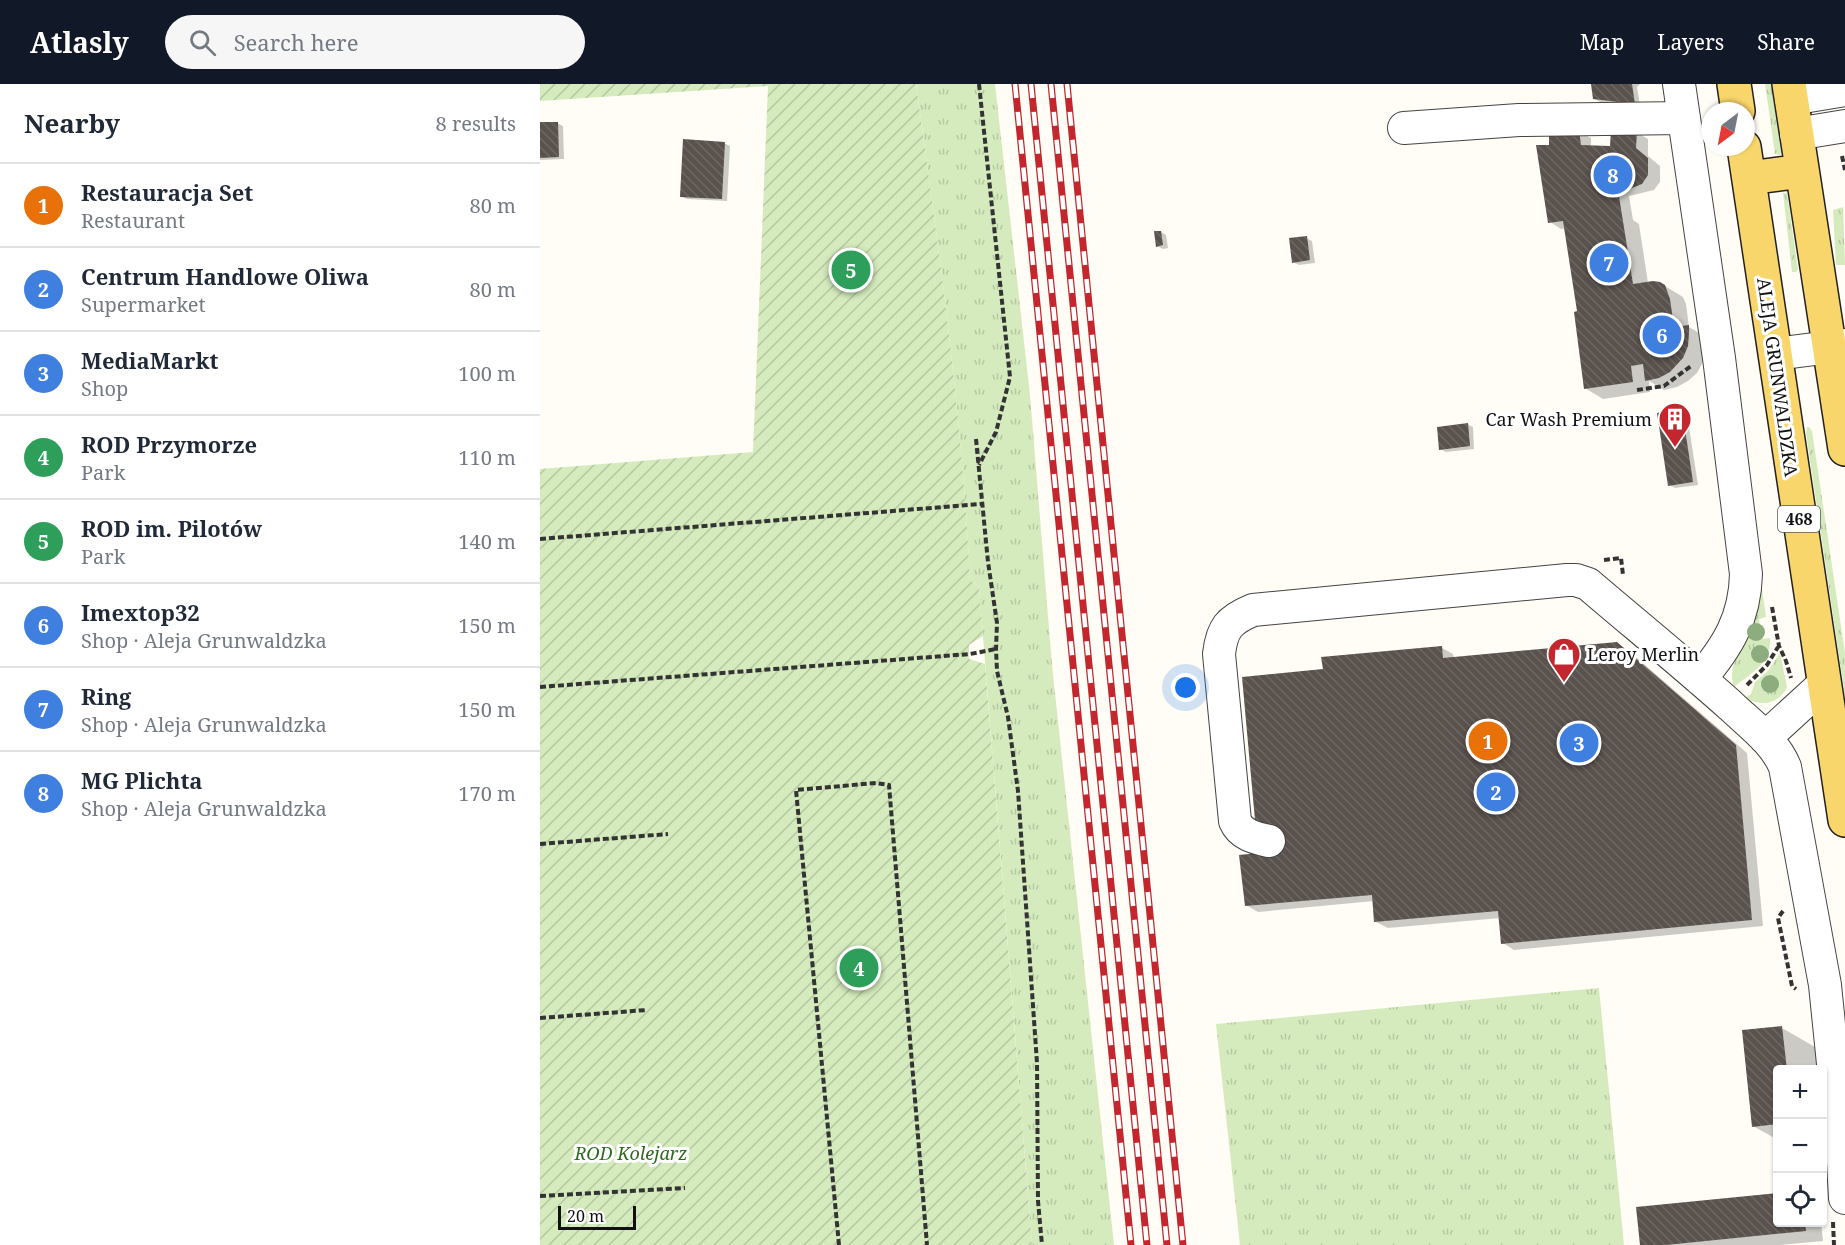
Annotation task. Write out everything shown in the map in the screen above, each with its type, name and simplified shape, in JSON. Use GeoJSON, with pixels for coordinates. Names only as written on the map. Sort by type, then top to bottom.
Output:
{"type":"FeatureCollection","features":[{"type":"Feature","properties":{"kind":"main road"},"geometry":{"type":"LineString","coordinates":[[1734,84],[1737,102]]}},
{"type":"Feature","properties":{"kind":"main road"},"geometry":{"type":"LineString","coordinates":[[1790,92],[1802,171],[1837,345],[1845,449]]}},
{"type":"Feature","properties":{"kind":"main road"},"geometry":{"type":"LineString","coordinates":[[1746,162],[1802,171]]}},
{"type":"Feature","properties":{"kind":"main road","name":"ALEJA GRUNWALDZKA"},"geometry":{"type":"LineString","coordinates":[[1746,162],[1845,820]]}},
{"type":"Feature","properties":{"kind":"street"},"geometry":{"type":"LineString","coordinates":[[1679,84],[1719,358],[1746,574],[1746,595],[1733,634],[1700,679]]}},
{"type":"Feature","properties":{"kind":"street"},"geometry":{"type":"LineString","coordinates":[[1790,92],[1845,90]]}},
{"type":"Feature","properties":{"kind":"street"},"geometry":{"type":"LineString","coordinates":[[1404,128],[1520,120],[1683,118]]}},
{"type":"Feature","properties":{"kind":"street"},"geometry":{"type":"LineString","coordinates":[[1796,134],[1845,126]]}},
{"type":"Feature","properties":{"kind":"street"},"geometry":{"type":"LineString","coordinates":[[1775,354],[1837,345]]}},
{"type":"Feature","properties":{"kind":"street"},"geometry":{"type":"LineString","coordinates":[[1269,841],[1245,834],[1238,828],[1235,821],[1220,671],[1220,642],[1230,622],[1253,610],[1576,580],[1588,584],[1700,679],[1765,738],[1780,755],[1785,767],[1835,984],[1845,1198]]}},
{"type":"Feature","properties":{"kind":"street"},"geometry":{"type":"LineString","coordinates":[[1765,738],[1824,684]]}},
{"type":"Feature","properties":{"kind":"path"},"geometry":{"type":"LineString","coordinates":[[978,466],[996,432],[1010,376],[979,84]]}},
{"type":"Feature","properties":{"kind":"path"},"geometry":{"type":"LineString","coordinates":[[1637,390],[1664,386],[1699,360]]}},
{"type":"Feature","properties":{"kind":"path"},"geometry":{"type":"LineString","coordinates":[[976,439],[981,504],[997,623],[997,671],[1008,717],[1018,791],[1037,1063],[1038,1201],[1042,1245]]}},
{"type":"Feature","properties":{"kind":"path"},"geometry":{"type":"LineString","coordinates":[[540,539],[981,504]]}},
{"type":"Feature","properties":{"kind":"path"},"geometry":{"type":"LineString","coordinates":[[1745,687],[1767,665],[1779,646]]}},
{"type":"Feature","properties":{"kind":"path"},"geometry":{"type":"LineString","coordinates":[[540,687],[958,655],[996,650]]}},
{"type":"Feature","properties":{"kind":"path"},"geometry":{"type":"LineString","coordinates":[[839,1245],[796,790],[876,783],[889,785],[927,1245]]}},
{"type":"Feature","properties":{"kind":"path"},"geometry":{"type":"LineString","coordinates":[[540,844],[669,834]]}},
{"type":"Feature","properties":{"kind":"path"},"geometry":{"type":"LineString","coordinates":[[1779,918],[1792,986]]}},
{"type":"Feature","properties":{"kind":"path"},"geometry":{"type":"LineString","coordinates":[[540,1018],[647,1010]]}},
{"type":"Feature","properties":{"kind":"path"},"geometry":{"type":"LineString","coordinates":[[540,1196],[685,1188]]}},
{"type":"Feature","properties":{"kind":"green space","name":"ROD Kolejarz"},"geometry":{"type":"Polygon","coordinates":[[[540,84],[916,84],[955,394],[970,580],[979,587],[983,636],[969,645],[969,659],[985,664],[1032,1245],[540,1245],[540,469],[753,452],[768,86],[540,101],[540,84]]]}},
{"type":"Feature","properties":{"kind":"green space"},"geometry":{"type":"Polygon","coordinates":[[[916,84],[995,84],[1030,395],[1052,665],[1114,1245],[1032,1245],[979,587],[970,580],[955,394],[916,84]]]}},
{"type":"Feature","properties":{"kind":"green space"},"geometry":{"type":"Polygon","coordinates":[[[1765,84],[1771,84],[1780,155],[1775,154],[1765,84]]]}},
{"type":"Feature","properties":{"kind":"green space"},"geometry":{"type":"Polygon","coordinates":[[[1783,193],[1787,193],[1798,269],[1796,272],[1792,272],[1783,193]]]}},
{"type":"Feature","properties":{"kind":"green space"},"geometry":{"type":"Polygon","coordinates":[[[1843,207],[1845,265],[1836,265],[1833,210],[1843,207]]]}},
{"type":"Feature","properties":{"kind":"green space"},"geometry":{"type":"Polygon","coordinates":[[[1807,427],[1812,431],[1845,653],[1845,696],[1806,433],[1807,427]]]}},
{"type":"Feature","properties":{"kind":"green space"},"geometry":{"type":"Polygon","coordinates":[[[1758,562],[1766,617],[1759,619],[1762,639],[1770,638],[1770,647],[1759,667],[1734,687],[1733,666],[1746,638],[1758,562]]]}},
{"type":"Feature","properties":{"kind":"green space"},"geometry":{"type":"Polygon","coordinates":[[[1780,653],[1787,687],[1784,693],[1775,700],[1764,703],[1745,698],[1751,694],[1755,682],[1768,671],[1780,653]]]}},
{"type":"Feature","properties":{"kind":"green space"},"geometry":{"type":"Polygon","coordinates":[[[1599,988],[1624,1245],[1240,1245],[1216,1024],[1599,988]]]}},
{"type":"Feature","properties":{"kind":"building"},"geometry":{"type":"Polygon","coordinates":[[[1591,84],[1632,84],[1635,104],[1593,99],[1591,84]]]}},
{"type":"Feature","properties":{"kind":"building"},"geometry":{"type":"Polygon","coordinates":[[[540,122],[558,122],[559,157],[540,158],[540,122]]]}},
{"type":"Feature","properties":{"kind":"building"},"geometry":{"type":"Polygon","coordinates":[[[1557,130],[1579,130],[1581,145],[1610,146],[1611,130],[1637,131],[1636,148],[1648,158],[1648,175],[1642,184],[1618,190],[1633,284],[1653,281],[1665,285],[1670,299],[1674,327],[1689,325],[1688,346],[1683,358],[1670,372],[1659,378],[1645,381],[1643,364],[1631,366],[1633,382],[1584,389],[1574,312],[1577,311],[1563,221],[1548,223],[1536,145],[1549,145],[1549,136],[1557,136],[1557,130]]]}},
{"type":"Feature","properties":{"kind":"building"},"geometry":{"type":"Polygon","coordinates":[[[683,139],[725,142],[722,199],[680,197],[683,139]]]}},
{"type":"Feature","properties":{"kind":"building"},"geometry":{"type":"Polygon","coordinates":[[[1154,231],[1161,231],[1163,245],[1156,247],[1154,231]]]}},
{"type":"Feature","properties":{"kind":"building"},"geometry":{"type":"Polygon","coordinates":[[[1307,236],[1310,260],[1292,263],[1289,238],[1307,236]]]}},
{"type":"Feature","properties":{"kind":"building","name":"Car Wash Premium"},"geometry":{"type":"Polygon","coordinates":[[[1682,409],[1693,482],[1668,486],[1657,413],[1682,409]]]}},
{"type":"Feature","properties":{"kind":"building"},"geometry":{"type":"Polygon","coordinates":[[[1468,423],[1470,446],[1439,450],[1437,427],[1468,423]]]}},
{"type":"Feature","properties":{"kind":"building"},"geometry":{"type":"Polygon","coordinates":[[[1617,642],[1736,745],[1752,920],[1501,944],[1498,911],[1374,922],[1372,895],[1245,906],[1239,855],[1258,853],[1242,677],[1323,669],[1321,657],[1442,646],[1443,658],[1617,642]]]}},
{"type":"Feature","properties":{"kind":"building"},"geometry":{"type":"Polygon","coordinates":[[[1782,1026],[1786,1065],[1773,1065],[1773,1125],[1752,1127],[1742,1030],[1782,1026]]]}},
{"type":"Feature","properties":{"kind":"building"},"geometry":{"type":"Polygon","coordinates":[[[1773,1193],[1773,1227],[1806,1227],[1806,1231],[1666,1245],[1640,1245],[1636,1207],[1773,1193]]]}},
{"type":"Feature","properties":{"kind":"railway"},"geometry":{"type":"LineString","coordinates":[[1015,84],[1131,1245]]}},
{"type":"Feature","properties":{"kind":"railway"},"geometry":{"type":"LineString","coordinates":[[1031,84],[1147,1245]]}},
{"type":"Feature","properties":{"kind":"railway"},"geometry":{"type":"LineString","coordinates":[[1051,84],[1167,1245]]}},
{"type":"Feature","properties":{"kind":"railway"},"geometry":{"type":"LineString","coordinates":[[1067,84],[1183,1245]]}},
{"type":"Feature","properties":{"kind":"place","name":"MG Plichta"},"geometry":{"type":"Point","coordinates":[1613,175]}},
{"type":"Feature","properties":{"kind":"place","name":"Ring"},"geometry":{"type":"Point","coordinates":[1609,263]}},
{"type":"Feature","properties":{"kind":"place","name":"ROD im. Pilotów"},"geometry":{"type":"Point","coordinates":[851,270]}},
{"type":"Feature","properties":{"kind":"place","name":"Imextop32"},"geometry":{"type":"Point","coordinates":[1662,335]}},
{"type":"Feature","properties":{"kind":"place","name":"Car Wash Premium"},"geometry":{"type":"Point","coordinates":[1675,448]}},
{"type":"Feature","properties":{"kind":"place","name":"Leroy Merlin"},"geometry":{"type":"Point","coordinates":[1564,683]}},
{"type":"Feature","properties":{"kind":"place","name":"Restauracja Set"},"geometry":{"type":"Point","coordinates":[1488,741]}},
{"type":"Feature","properties":{"kind":"place","name":"MediaMarkt"},"geometry":{"type":"Point","coordinates":[1579,743]}},
{"type":"Feature","properties":{"kind":"place","name":"Centrum Handlowe Oliwa"},"geometry":{"type":"Point","coordinates":[1496,792]}},
{"type":"Feature","properties":{"kind":"place","name":"ROD Przymorze"},"geometry":{"type":"Point","coordinates":[859,968]}}]}
